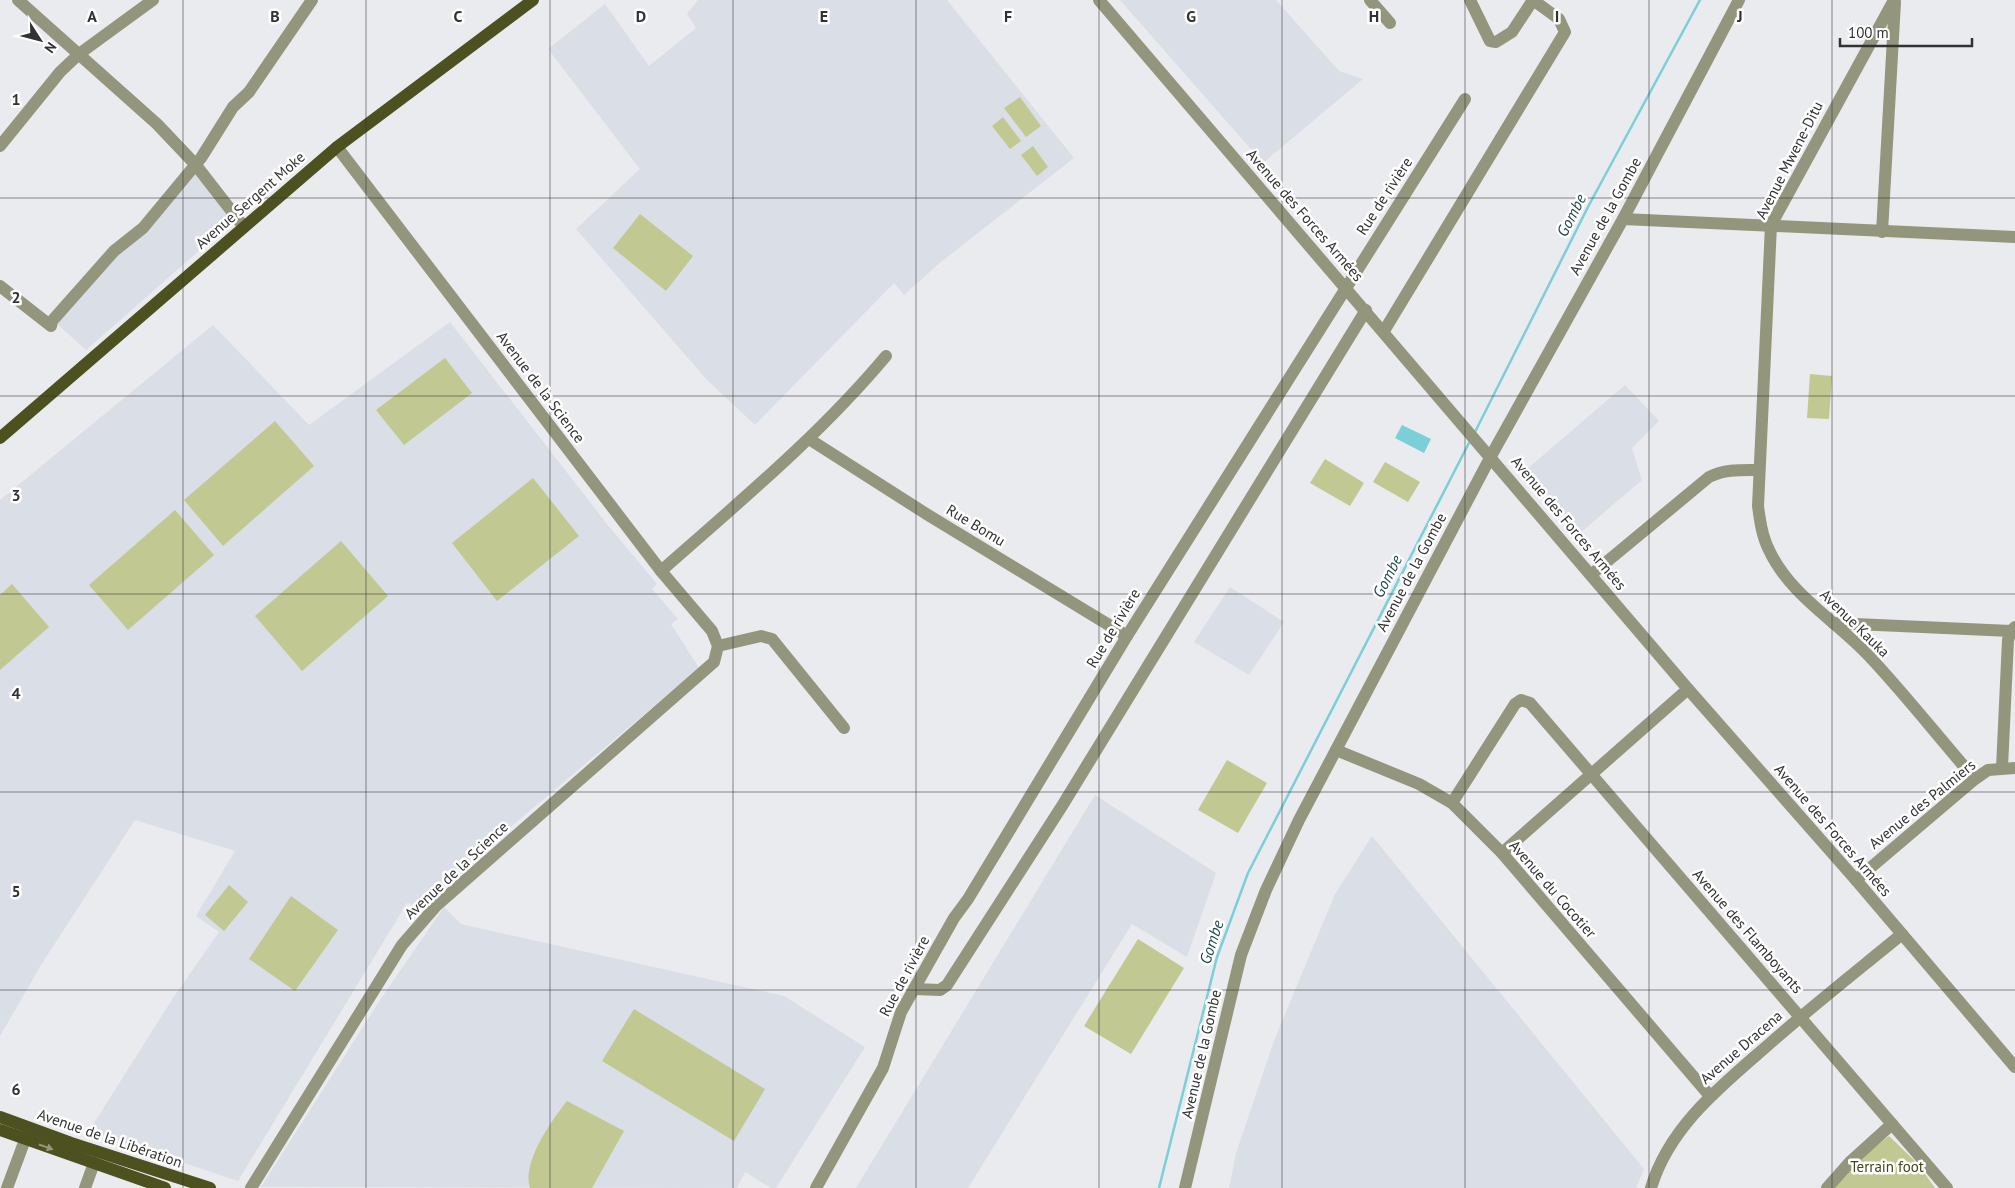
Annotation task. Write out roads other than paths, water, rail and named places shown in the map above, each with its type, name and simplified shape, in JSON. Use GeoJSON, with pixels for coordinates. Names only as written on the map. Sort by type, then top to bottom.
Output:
{"type":"FeatureCollection","features":[{"type":"Feature","properties":{"kind":"main road","name":"Avenue Sergent Moke"},"geometry":{"type":"LineString","coordinates":[[0,438],[337,147],[533,0]]}},
{"type":"Feature","properties":{"kind":"main road","name":"Avenue de la Libération"},"geometry":{"type":"LineString","coordinates":[[0,1117],[27,1134],[94,1163],[165,1188]]}},
{"type":"Feature","properties":{"kind":"main road","name":"Avenue de la Libération"},"geometry":{"type":"LineString","coordinates":[[0,1130],[27,1134],[210,1188]]}},
{"type":"Feature","properties":{"kind":"street"},"geometry":{"type":"LineString","coordinates":[[18,0],[157,124],[195,164],[244,227]]}},
{"type":"Feature","properties":{"kind":"street"},"geometry":{"type":"LineString","coordinates":[[0,146],[50,82],[79,54],[153,0]]}},
{"type":"Feature","properties":{"kind":"street"},"geometry":{"type":"LineString","coordinates":[[0,286],[51,326],[52,321],[114,251],[143,228],[202,158],[233,107],[249,92],[312,0]]}},
{"type":"Feature","properties":{"kind":"street","name":"Avenue des Forces Armées"},"geometry":{"type":"LineString","coordinates":[[1099,0],[1384,331],[1467,431],[1491,456],[1592,574],[1688,689],[1856,880],[2015,1066]]}},
{"type":"Feature","properties":{"kind":"street"},"geometry":{"type":"LineString","coordinates":[[1370,0],[1390,23]]}},
{"type":"Feature","properties":{"kind":"street"},"geometry":{"type":"LineString","coordinates":[[1384,331],[1565,32],[1559,20],[1533,0],[1512,32],[1503,40],[1490,41],[1483,32],[1470,0]]}},
{"type":"Feature","properties":{"kind":"street","name":"Avenue de la Gombe"},"geometry":{"type":"LineString","coordinates":[[1185,1188],[1241,955],[1270,882],[1299,820],[1491,456],[1622,219],[1739,0]]}},
{"type":"Feature","properties":{"kind":"street"},"geometry":{"type":"LineString","coordinates":[[1882,232],[1894,0]]}},
{"type":"Feature","properties":{"kind":"street","name":"Avenue Mwene-Ditu"},"geometry":{"type":"LineString","coordinates":[[1759,470],[1771,225],[1894,0]]}},
{"type":"Feature","properties":{"kind":"street","name":"Rue de rivière"},"geometry":{"type":"LineString","coordinates":[[816,1188],[883,1068],[901,1012],[954,918],[968,899],[1127,636],[1345,286],[1465,99]]}},
{"type":"Feature","properties":{"kind":"street","name":"Avenue de la Science"},"geometry":{"type":"LineString","coordinates":[[251,1188],[402,945],[417,926],[436,906],[714,662],[718,646],[712,631],[661,571],[337,147]]}},
{"type":"Feature","properties":{"kind":"street"},"geometry":{"type":"LineString","coordinates":[[1622,219],[2015,237]]}},
{"type":"Feature","properties":{"kind":"street"},"geometry":{"type":"LineString","coordinates":[[914,989],[940,990],[947,985],[1062,806],[1366,310]]}},
{"type":"Feature","properties":{"kind":"street"},"geometry":{"type":"LineString","coordinates":[[661,571],[809,439],[851,397],[886,356]]}},
{"type":"Feature","properties":{"kind":"street","name":"Rue Bomu"},"geometry":{"type":"LineString","coordinates":[[809,439],[936,520],[1127,636]]}},
{"type":"Feature","properties":{"kind":"street"},"geometry":{"type":"LineString","coordinates":[[1592,574],[1709,477],[1720,472],[1734,470],[1759,470]]}},
{"type":"Feature","properties":{"kind":"street","name":"Avenue Kauka"},"geometry":{"type":"LineString","coordinates":[[1759,470],[1758,506],[1762,532],[1777,566],[1792,585],[1868,655],[1976,779]]}},
{"type":"Feature","properties":{"kind":"street"},"geometry":{"type":"LineString","coordinates":[[1833,622],[2013,629],[2009,768]]}},
{"type":"Feature","properties":{"kind":"street"},"geometry":{"type":"LineString","coordinates":[[718,646],[760,636],[772,639],[844,728]]}},
{"type":"Feature","properties":{"kind":"street"},"geometry":{"type":"LineString","coordinates":[[1502,853],[1688,689]]}},
{"type":"Feature","properties":{"kind":"street","name":"Avenue des Flamboyants"},"geometry":{"type":"LineString","coordinates":[[1452,803],[1515,704],[1521,700],[1530,703],[1947,1188]]}},
{"type":"Feature","properties":{"kind":"street","name":"Avenue du Cocotier"},"geometry":{"type":"LineString","coordinates":[[1336,750],[1419,784],[1452,803],[1502,853],[1710,1096]]}},
{"type":"Feature","properties":{"kind":"street","name":"Avenue des Palmiers"},"geometry":{"type":"LineString","coordinates":[[1856,880],[1988,770],[2009,768]]}},
{"type":"Feature","properties":{"kind":"street","name":"Avenue Dracena"},"geometry":{"type":"LineString","coordinates":[[1651,1188],[1668,1148],[1710,1096],[1800,1017],[1902,934]]}},
{"type":"Feature","properties":{"kind":"street"},"geometry":{"type":"LineString","coordinates":[[1827,1188],[1850,1162],[1892,1124]]}},
{"type":"Feature","properties":{"kind":"street"},"geometry":{"type":"LineString","coordinates":[[7,1188],[27,1134]]}},
{"type":"Feature","properties":{"kind":"street"},"geometry":{"type":"LineString","coordinates":[[85,1188],[94,1163]]}},
{"type":"Feature","properties":{"kind":"water"},"geometry":{"type":"Polygon","coordinates":[[[1402,425],[1431,439],[1424,453],[1395,438],[1402,425]]]}},
{"type":"Feature","properties":{"kind":"waterway","name":"Gombe"},"geometry":{"type":"LineString","coordinates":[[1475,432],[1589,205],[1700,0]]}},
{"type":"Feature","properties":{"kind":"waterway","name":"Gombe"},"geometry":{"type":"LineString","coordinates":[[1159,1188],[1217,957],[1248,873],[1470,441]]}},
{"type":"Feature","properties":{"kind":"park label","name":"Terrain foot"},"geometry":{"type":"Point","coordinates":[1887,1166]}}]}
